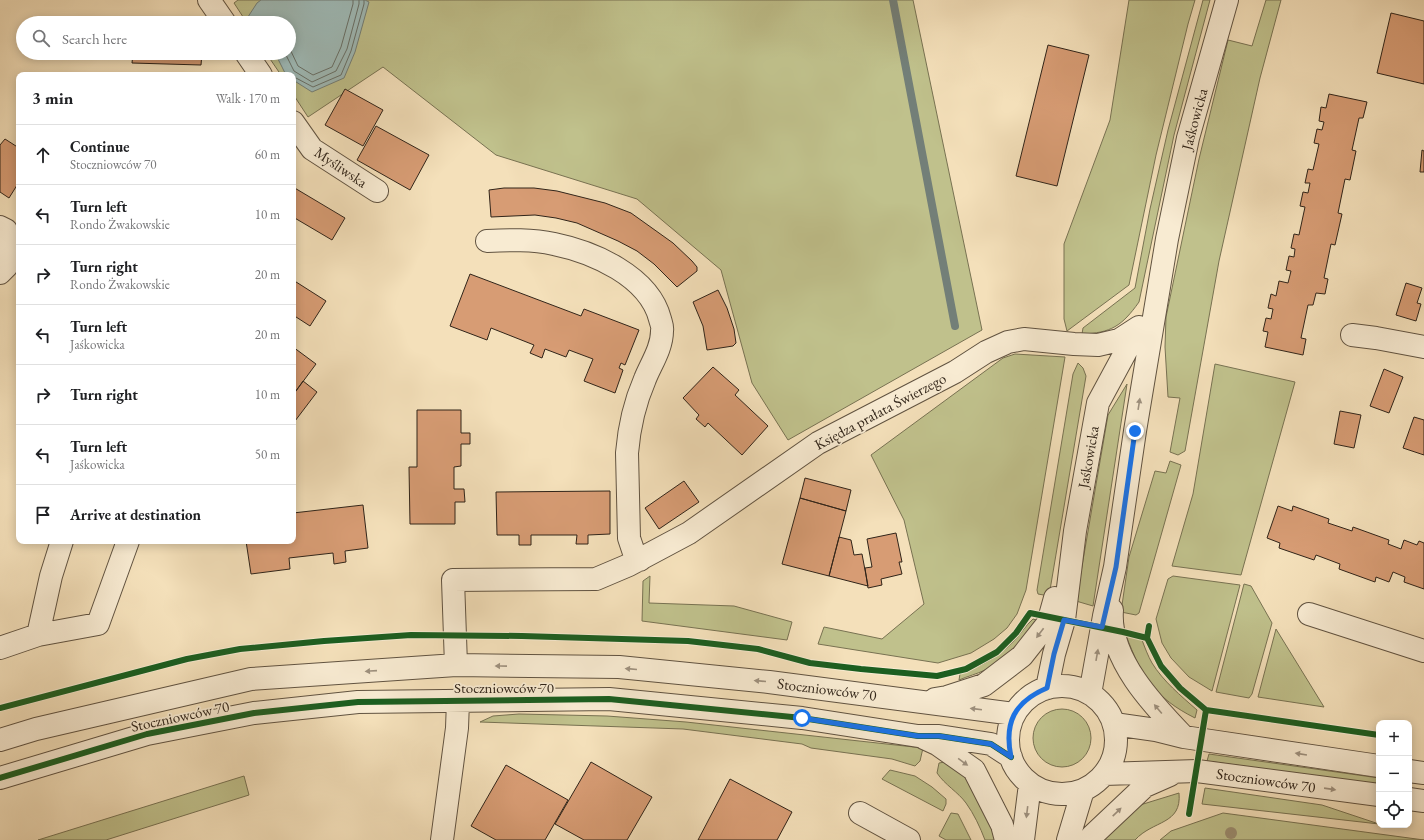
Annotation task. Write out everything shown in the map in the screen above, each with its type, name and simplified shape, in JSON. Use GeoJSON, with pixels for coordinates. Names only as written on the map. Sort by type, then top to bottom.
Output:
{"type":"FeatureCollection","features":[{"type":"Feature","properties":{"kind":"street"},"geometry":{"type":"LineString","coordinates":[[209,0],[220,16]]}},
{"type":"Feature","properties":{"kind":"street","name":"Jaśkowicka"},"geometry":{"type":"LineString","coordinates":[[1090,694],[1104,616],[1116,567],[1135,431],[1167,239],[1188,138],[1227,0]]}},
{"type":"Feature","properties":{"kind":"street"},"geometry":{"type":"LineString","coordinates":[[251,60],[259,72]]}},
{"type":"Feature","properties":{"kind":"street","name":"Myśliwska"},"geometry":{"type":"LineString","coordinates":[[296,126],[312,149],[377,191]]}},
{"type":"Feature","properties":{"kind":"street"},"geometry":{"type":"LineString","coordinates":[[0,227],[6,230],[11,247],[7,266],[0,273]]}},
{"type":"Feature","properties":{"kind":"street","name":"Jaśkowicka"},"geometry":{"type":"LineString","coordinates":[[1047,688],[1065,612],[1075,531],[1098,403],[1139,327],[1167,239]]}},
{"type":"Feature","properties":{"kind":"street"},"geometry":{"type":"LineString","coordinates":[[487,241],[536,241],[575,249],[609,265],[634,280],[654,302],[663,330],[657,351],[644,381],[634,414],[628,440],[627,453],[629,538],[634,553],[640,560]]}},
{"type":"Feature","properties":{"kind":"street","name":"Księdza prałata Świerzego"},"geometry":{"type":"LineString","coordinates":[[456,665],[453,580],[596,579],[640,560],[689,533],[818,443],[955,372],[986,352],[1008,342],[1024,339],[1098,345],[1119,340],[1139,327]]}},
{"type":"Feature","properties":{"kind":"street"},"geometry":{"type":"LineString","coordinates":[[1352,335],[1424,347]]}},
{"type":"Feature","properties":{"kind":"street"},"geometry":{"type":"LineString","coordinates":[[924,701],[947,697],[984,685],[1022,656],[1048,623],[1075,531]]}},
{"type":"Feature","properties":{"kind":"street"},"geometry":{"type":"LineString","coordinates":[[38,635],[51,576],[61,544]]}},
{"type":"Feature","properties":{"kind":"street"},"geometry":{"type":"LineString","coordinates":[[0,648],[38,635],[98,624],[127,544]]}},
{"type":"Feature","properties":{"kind":"street"},"geometry":{"type":"LineString","coordinates":[[1116,567],[1111,618],[1112,629],[1123,659],[1144,693],[1184,737]]}},
{"type":"Feature","properties":{"kind":"street"},"geometry":{"type":"LineString","coordinates":[[1308,614],[1424,651]]}},
{"type":"Feature","properties":{"kind":"street","name":"Stoczniowców 70"},"geometry":{"type":"LineString","coordinates":[[0,740],[36,729],[251,679],[456,665],[619,667],[769,682],[924,701],[1014,714]]}},
{"type":"Feature","properties":{"kind":"street"},"geometry":{"type":"LineString","coordinates":[[1062,685],[1076,687],[1090,694],[1101,702],[1109,712],[1114,724],[1117,741],[1113,758],[1104,774],[1095,783],[1083,790],[1065,794],[1047,792],[1030,784],[1018,772],[1011,757],[1008,743],[1009,728],[1014,714],[1023,702],[1034,694],[1047,688],[1062,685]]}},
{"type":"Feature","properties":{"kind":"street","name":"Stoczniowców 70"},"geometry":{"type":"LineString","coordinates":[[0,778],[147,734],[254,713],[358,702],[609,699],[802,718],[918,736],[939,736],[991,744],[1011,757]]}},
{"type":"Feature","properties":{"kind":"street"},"geometry":{"type":"LineString","coordinates":[[442,840],[457,728],[458,701]]}},
{"type":"Feature","properties":{"kind":"street","name":"Stoczniowców 70"},"geometry":{"type":"LineString","coordinates":[[1114,724],[1156,730],[1184,737],[1376,766]]}},
{"type":"Feature","properties":{"kind":"street"},"geometry":{"type":"LineString","coordinates":[[918,736],[937,744],[974,770],[1002,825],[1006,840]]}},
{"type":"Feature","properties":{"kind":"street"},"geometry":{"type":"LineString","coordinates":[[1090,840],[1092,836],[1144,786],[1180,771]]}},
{"type":"Feature","properties":{"kind":"street","name":"Stoczniowców 70"},"geometry":{"type":"LineString","coordinates":[[1104,774],[1197,771],[1376,795]]}},
{"type":"Feature","properties":{"kind":"street"},"geometry":{"type":"LineString","coordinates":[[1412,771],[1424,773]]}},
{"type":"Feature","properties":{"kind":"street"},"geometry":{"type":"LineString","coordinates":[[1023,840],[1030,784]]}},
{"type":"Feature","properties":{"kind":"street"},"geometry":{"type":"LineString","coordinates":[[1068,840],[1083,790]]}},
{"type":"Feature","properties":{"kind":"street"},"geometry":{"type":"LineString","coordinates":[[1412,799],[1424,801]]}},
{"type":"Feature","properties":{"kind":"street"},"geometry":{"type":"LineString","coordinates":[[860,813],[910,840]]}},
{"type":"Feature","properties":{"kind":"green space"},"geometry":{"type":"Polygon","coordinates":[[[238,0],[913,0],[982,330],[788,440],[752,383],[721,270],[637,199],[496,155],[383,67],[308,117],[296,99],[296,72],[279,72],[271,60],[296,60],[296,16],[242,16],[234,3],[238,0]]]}},
{"type":"Feature","properties":{"kind":"green space"},"geometry":{"type":"Polygon","coordinates":[[[1129,0],[1195,0],[1156,155],[1129,285],[1067,331],[1064,319],[1064,244],[1110,120],[1129,0]]]}},
{"type":"Feature","properties":{"kind":"green space"},"geometry":{"type":"Polygon","coordinates":[[[1203,0],[1210,0],[1174,135],[1139,302],[1127,317],[1115,327],[1101,332],[1082,334],[1083,328],[1135,288],[1150,209],[1168,130],[1203,0]]]}},
{"type":"Feature","properties":{"kind":"green space"},"geometry":{"type":"Polygon","coordinates":[[[1266,0],[1281,0],[1260,78],[1219,261],[1185,451],[1178,455],[1170,452],[1180,398],[1168,397],[1165,347],[1166,317],[1199,159],[1228,40],[1252,46],[1266,0]]]}},
{"type":"Feature","properties":{"kind":"green space"},"geometry":{"type":"Polygon","coordinates":[[[1015,354],[1065,357],[1026,590],[1017,614],[1007,628],[994,639],[971,653],[938,663],[818,644],[824,627],[882,639],[924,604],[904,520],[871,455],[1003,358],[1015,354]]]}},
{"type":"Feature","properties":{"kind":"green space"},"geometry":{"type":"Polygon","coordinates":[[[1078,363],[1083,368],[1086,376],[1049,596],[1038,594],[1037,590],[1073,374],[1078,363]]]}},
{"type":"Feature","properties":{"kind":"green space"},"geometry":{"type":"Polygon","coordinates":[[[1215,364],[1295,382],[1241,575],[1172,566],[1193,494],[1215,364]]]}},
{"type":"Feature","properties":{"kind":"green space"},"geometry":{"type":"Polygon","coordinates":[[[1127,384],[1093,606],[1076,601],[1108,415],[1127,384]]]}},
{"type":"Feature","properties":{"kind":"green space"},"geometry":{"type":"Polygon","coordinates":[[[1170,461],[1181,465],[1139,613],[1136,615],[1121,612],[1129,557],[1155,471],[1166,473],[1170,461]]]}},
{"type":"Feature","properties":{"kind":"green space"},"geometry":{"type":"Polygon","coordinates":[[[650,576],[649,603],[734,606],[792,622],[787,640],[642,621],[643,581],[650,576]]]}},
{"type":"Feature","properties":{"kind":"green space"},"geometry":{"type":"Polygon","coordinates":[[[1173,576],[1240,585],[1212,691],[1189,677],[1171,658],[1162,643],[1156,619],[1168,579],[1173,576]]]}},
{"type":"Feature","properties":{"kind":"green space"},"geometry":{"type":"Polygon","coordinates":[[[1244,584],[1251,586],[1272,623],[1252,694],[1249,698],[1216,692],[1244,584]]]}},
{"type":"Feature","properties":{"kind":"green space"},"geometry":{"type":"Polygon","coordinates":[[[1033,619],[1036,620],[1026,634],[1001,661],[985,670],[959,680],[960,674],[1001,653],[1016,639],[1033,619]]]}},
{"type":"Feature","properties":{"kind":"green space"},"geometry":{"type":"Polygon","coordinates":[[[1276,629],[1324,707],[1258,697],[1276,629]]]}},
{"type":"Feature","properties":{"kind":"green space"},"geometry":{"type":"Polygon","coordinates":[[[1126,635],[1142,640],[1156,670],[1197,710],[1195,718],[1169,702],[1151,684],[1137,662],[1126,635]]]}},
{"type":"Feature","properties":{"kind":"green space"},"geometry":{"type":"Polygon","coordinates":[[[1062,709],[1078,714],[1086,722],[1091,738],[1086,754],[1078,762],[1062,767],[1046,762],[1038,754],[1033,738],[1038,722],[1046,714],[1062,709]]]}},
{"type":"Feature","properties":{"kind":"green space"},"geometry":{"type":"Polygon","coordinates":[[[519,714],[607,716],[686,722],[923,748],[920,761],[915,766],[892,759],[811,748],[802,744],[683,729],[480,722],[493,716],[519,714]]]}},
{"type":"Feature","properties":{"kind":"green space"},"geometry":{"type":"Polygon","coordinates":[[[1209,754],[1376,778],[1376,785],[1207,761],[1209,754]]]}},
{"type":"Feature","properties":{"kind":"green space"},"geometry":{"type":"Polygon","coordinates":[[[945,762],[962,774],[979,796],[998,840],[985,840],[977,821],[966,803],[937,773],[939,763],[945,762]]]}},
{"type":"Feature","properties":{"kind":"green space"},"geometry":{"type":"Polygon","coordinates":[[[890,770],[915,776],[932,787],[946,799],[946,804],[943,811],[882,779],[890,770]]]}},
{"type":"Feature","properties":{"kind":"green space"},"geometry":{"type":"Polygon","coordinates":[[[244,776],[249,795],[106,840],[38,840],[244,776]]]}},
{"type":"Feature","properties":{"kind":"green space"},"geometry":{"type":"Polygon","coordinates":[[[1205,788],[1322,805],[1376,824],[1202,804],[1205,788]]]}},
{"type":"Feature","properties":{"kind":"green space"},"geometry":{"type":"Polygon","coordinates":[[[1179,793],[1179,803],[1176,811],[1171,817],[1142,834],[1135,840],[1096,840],[1140,805],[1179,793]]]}},
{"type":"Feature","properties":{"kind":"green space"},"geometry":{"type":"Polygon","coordinates":[[[951,813],[958,814],[971,840],[946,840],[939,836],[951,813]]]}},
{"type":"Feature","properties":{"kind":"green space"},"geometry":{"type":"Polygon","coordinates":[[[1223,813],[1424,840],[1160,840],[1171,831],[1223,813]]]}},
{"type":"Feature","properties":{"kind":"water"},"geometry":{"type":"Polygon","coordinates":[[[261,0],[365,0],[369,2],[355,52],[344,78],[312,92],[296,82],[296,72],[284,72],[278,60],[296,60],[296,16],[249,16],[257,3],[261,0]]]}},
{"type":"Feature","properties":{"kind":"building"},"geometry":{"type":"Polygon","coordinates":[[[1391,13],[1424,21],[1424,84],[1377,73],[1391,13]]]}},
{"type":"Feature","properties":{"kind":"building"},"geometry":{"type":"Polygon","coordinates":[[[1048,45],[1089,55],[1057,186],[1016,176],[1048,45]]]}},
{"type":"Feature","properties":{"kind":"building"},"geometry":{"type":"Polygon","coordinates":[[[132,60],[201,60],[201,65],[132,63],[132,60]]]}},
{"type":"Feature","properties":{"kind":"building"},"geometry":{"type":"Polygon","coordinates":[[[345,89],[383,110],[363,146],[325,125],[345,89]]]}},
{"type":"Feature","properties":{"kind":"building"},"geometry":{"type":"Polygon","coordinates":[[[1329,94],[1367,102],[1363,118],[1359,118],[1352,150],[1356,151],[1350,180],[1345,179],[1338,213],[1342,214],[1335,245],[1331,244],[1324,278],[1328,279],[1325,294],[1316,293],[1313,305],[1308,305],[1301,338],[1306,339],[1303,355],[1265,347],[1268,332],[1263,331],[1266,318],[1271,319],[1273,309],[1268,308],[1271,294],[1276,296],[1279,281],[1288,283],[1291,271],[1286,270],[1289,256],[1294,257],[1295,249],[1291,248],[1294,234],[1299,235],[1305,207],[1300,206],[1303,192],[1308,193],[1310,183],[1305,183],[1308,169],[1313,170],[1319,144],[1314,143],[1317,129],[1322,130],[1324,122],[1319,121],[1321,107],[1326,108],[1329,94]]]}},
{"type":"Feature","properties":{"kind":"building"},"geometry":{"type":"Polygon","coordinates":[[[376,126],[429,155],[410,190],[357,160],[376,126]]]}},
{"type":"Feature","properties":{"kind":"building"},"geometry":{"type":"Polygon","coordinates":[[[5,139],[16,146],[16,187],[9,198],[0,192],[0,145],[5,139]]]}},
{"type":"Feature","properties":{"kind":"building"},"geometry":{"type":"Polygon","coordinates":[[[1422,150],[1424,151],[1424,172],[1420,172],[1422,150]]]}},
{"type":"Feature","properties":{"kind":"building"},"geometry":{"type":"Polygon","coordinates":[[[504,188],[534,188],[557,191],[605,203],[631,213],[673,243],[692,261],[697,267],[697,271],[677,287],[654,264],[637,251],[577,223],[535,215],[491,217],[489,190],[504,188]]]}},
{"type":"Feature","properties":{"kind":"building"},"geometry":{"type":"Polygon","coordinates":[[[296,189],[345,218],[332,240],[296,219],[296,189]]]}},
{"type":"Feature","properties":{"kind":"building"},"geometry":{"type":"Polygon","coordinates":[[[470,274],[581,316],[584,309],[639,330],[625,365],[621,363],[619,368],[623,370],[615,393],[584,381],[593,359],[569,350],[566,357],[545,349],[542,358],[530,353],[534,345],[491,328],[487,340],[450,326],[470,274]]]}},
{"type":"Feature","properties":{"kind":"building"},"geometry":{"type":"Polygon","coordinates":[[[296,282],[326,301],[310,326],[296,317],[296,282]]]}},
{"type":"Feature","properties":{"kind":"building"},"geometry":{"type":"Polygon","coordinates":[[[1406,283],[1422,288],[1417,303],[1421,304],[1416,321],[1396,315],[1406,283]]]}},
{"type":"Feature","properties":{"kind":"building"},"geometry":{"type":"Polygon","coordinates":[[[718,290],[727,308],[734,329],[736,343],[733,346],[707,350],[703,326],[693,302],[718,290]]]}},
{"type":"Feature","properties":{"kind":"building"},"geometry":{"type":"Polygon","coordinates":[[[296,349],[316,364],[296,391],[296,349]]]}},
{"type":"Feature","properties":{"kind":"building"},"geometry":{"type":"Polygon","coordinates":[[[713,367],[739,390],[735,395],[768,426],[742,455],[708,423],[705,427],[696,419],[699,415],[683,398],[713,367]]]}},
{"type":"Feature","properties":{"kind":"building"},"geometry":{"type":"Polygon","coordinates":[[[1384,369],[1403,377],[1389,413],[1370,406],[1384,369]]]}},
{"type":"Feature","properties":{"kind":"building"},"geometry":{"type":"Polygon","coordinates":[[[303,381],[317,392],[296,420],[296,391],[303,381]]]}},
{"type":"Feature","properties":{"kind":"building"},"geometry":{"type":"Polygon","coordinates":[[[417,410],[461,410],[461,433],[470,433],[470,444],[461,444],[461,466],[454,467],[454,489],[464,489],[465,502],[455,502],[455,524],[410,524],[409,467],[417,467],[417,410]]]}},
{"type":"Feature","properties":{"kind":"building"},"geometry":{"type":"Polygon","coordinates":[[[1340,411],[1361,415],[1354,448],[1334,444],[1340,411]]]}},
{"type":"Feature","properties":{"kind":"building"},"geometry":{"type":"Polygon","coordinates":[[[1414,417],[1424,420],[1424,455],[1403,448],[1414,417]]]}},
{"type":"Feature","properties":{"kind":"building"},"geometry":{"type":"Polygon","coordinates":[[[805,478],[851,490],[846,511],[800,498],[805,478]]]}},
{"type":"Feature","properties":{"kind":"building"},"geometry":{"type":"Polygon","coordinates":[[[684,481],[699,502],[659,529],[645,508],[684,481]]]}},
{"type":"Feature","properties":{"kind":"building"},"geometry":{"type":"Polygon","coordinates":[[[610,491],[610,534],[588,535],[588,544],[576,544],[577,535],[531,535],[531,545],[519,545],[519,535],[497,535],[496,492],[610,491]]]}},
{"type":"Feature","properties":{"kind":"building"},"geometry":{"type":"Polygon","coordinates":[[[800,498],[846,511],[829,576],[782,564],[800,498]]]}},
{"type":"Feature","properties":{"kind":"building"},"geometry":{"type":"Polygon","coordinates":[[[363,505],[368,548],[345,551],[346,562],[334,564],[333,553],[289,558],[290,569],[251,574],[246,544],[296,544],[296,513],[363,505]]]}},
{"type":"Feature","properties":{"kind":"building"},"geometry":{"type":"Polygon","coordinates":[[[1278,506],[1292,511],[1293,506],[1329,519],[1328,523],[1352,531],[1353,527],[1389,540],[1388,544],[1401,549],[1404,540],[1417,545],[1419,541],[1424,543],[1424,589],[1404,582],[1405,577],[1393,572],[1389,582],[1376,577],[1375,582],[1339,569],[1340,564],[1316,555],[1314,560],[1279,548],[1280,543],[1267,538],[1278,506]]]}},
{"type":"Feature","properties":{"kind":"building"},"geometry":{"type":"Polygon","coordinates":[[[896,533],[902,562],[899,562],[902,574],[881,579],[882,585],[868,588],[865,568],[872,567],[867,539],[896,533]]]}},
{"type":"Feature","properties":{"kind":"building"},"geometry":{"type":"Polygon","coordinates":[[[839,537],[851,540],[854,555],[862,554],[868,586],[829,576],[839,537]]]}},
{"type":"Feature","properties":{"kind":"building"},"geometry":{"type":"Polygon","coordinates":[[[591,762],[652,797],[627,840],[584,840],[555,824],[591,762]]]}},
{"type":"Feature","properties":{"kind":"building"},"geometry":{"type":"Polygon","coordinates":[[[506,765],[568,800],[545,840],[496,840],[471,826],[506,765]]]}},
{"type":"Feature","properties":{"kind":"building"},"geometry":{"type":"Polygon","coordinates":[[[730,779],[792,812],[777,840],[698,840],[730,779]]]}},
{"type":"Feature","properties":{"kind":"waterway"},"geometry":{"type":"LineString","coordinates":[[893,0],[955,326]]}},
{"type":"Feature","properties":{"kind":"cycle path"},"geometry":{"type":"LineString","coordinates":[[0,708],[187,659],[240,649],[411,635],[522,636],[688,641],[758,649],[810,663],[937,676],[966,669],[997,652],[1016,633],[1030,613],[1147,638]]}},
{"type":"Feature","properties":{"kind":"cycle path"},"geometry":{"type":"LineString","coordinates":[[1149,626],[1147,638],[1161,666],[1180,688],[1206,710],[1376,735]]}},
{"type":"Feature","properties":{"kind":"cycle path"},"geometry":{"type":"LineString","coordinates":[[0,778],[147,734],[254,713],[358,702],[609,699],[802,718],[918,736],[939,736],[991,744],[1011,757]]}},
{"type":"Feature","properties":{"kind":"cycle path"},"geometry":{"type":"LineString","coordinates":[[1189,814],[1206,710]]}},
{"type":"Feature","properties":{"kind":"route"},"geometry":{"type":"LineString","coordinates":[[802,718],[918,736],[939,736],[991,744],[1011,757],[1008,743],[1009,728],[1014,714],[1023,702],[1034,694],[1047,688],[1054,654],[1064,620],[1102,627],[1116,567],[1135,431]]}}]}
